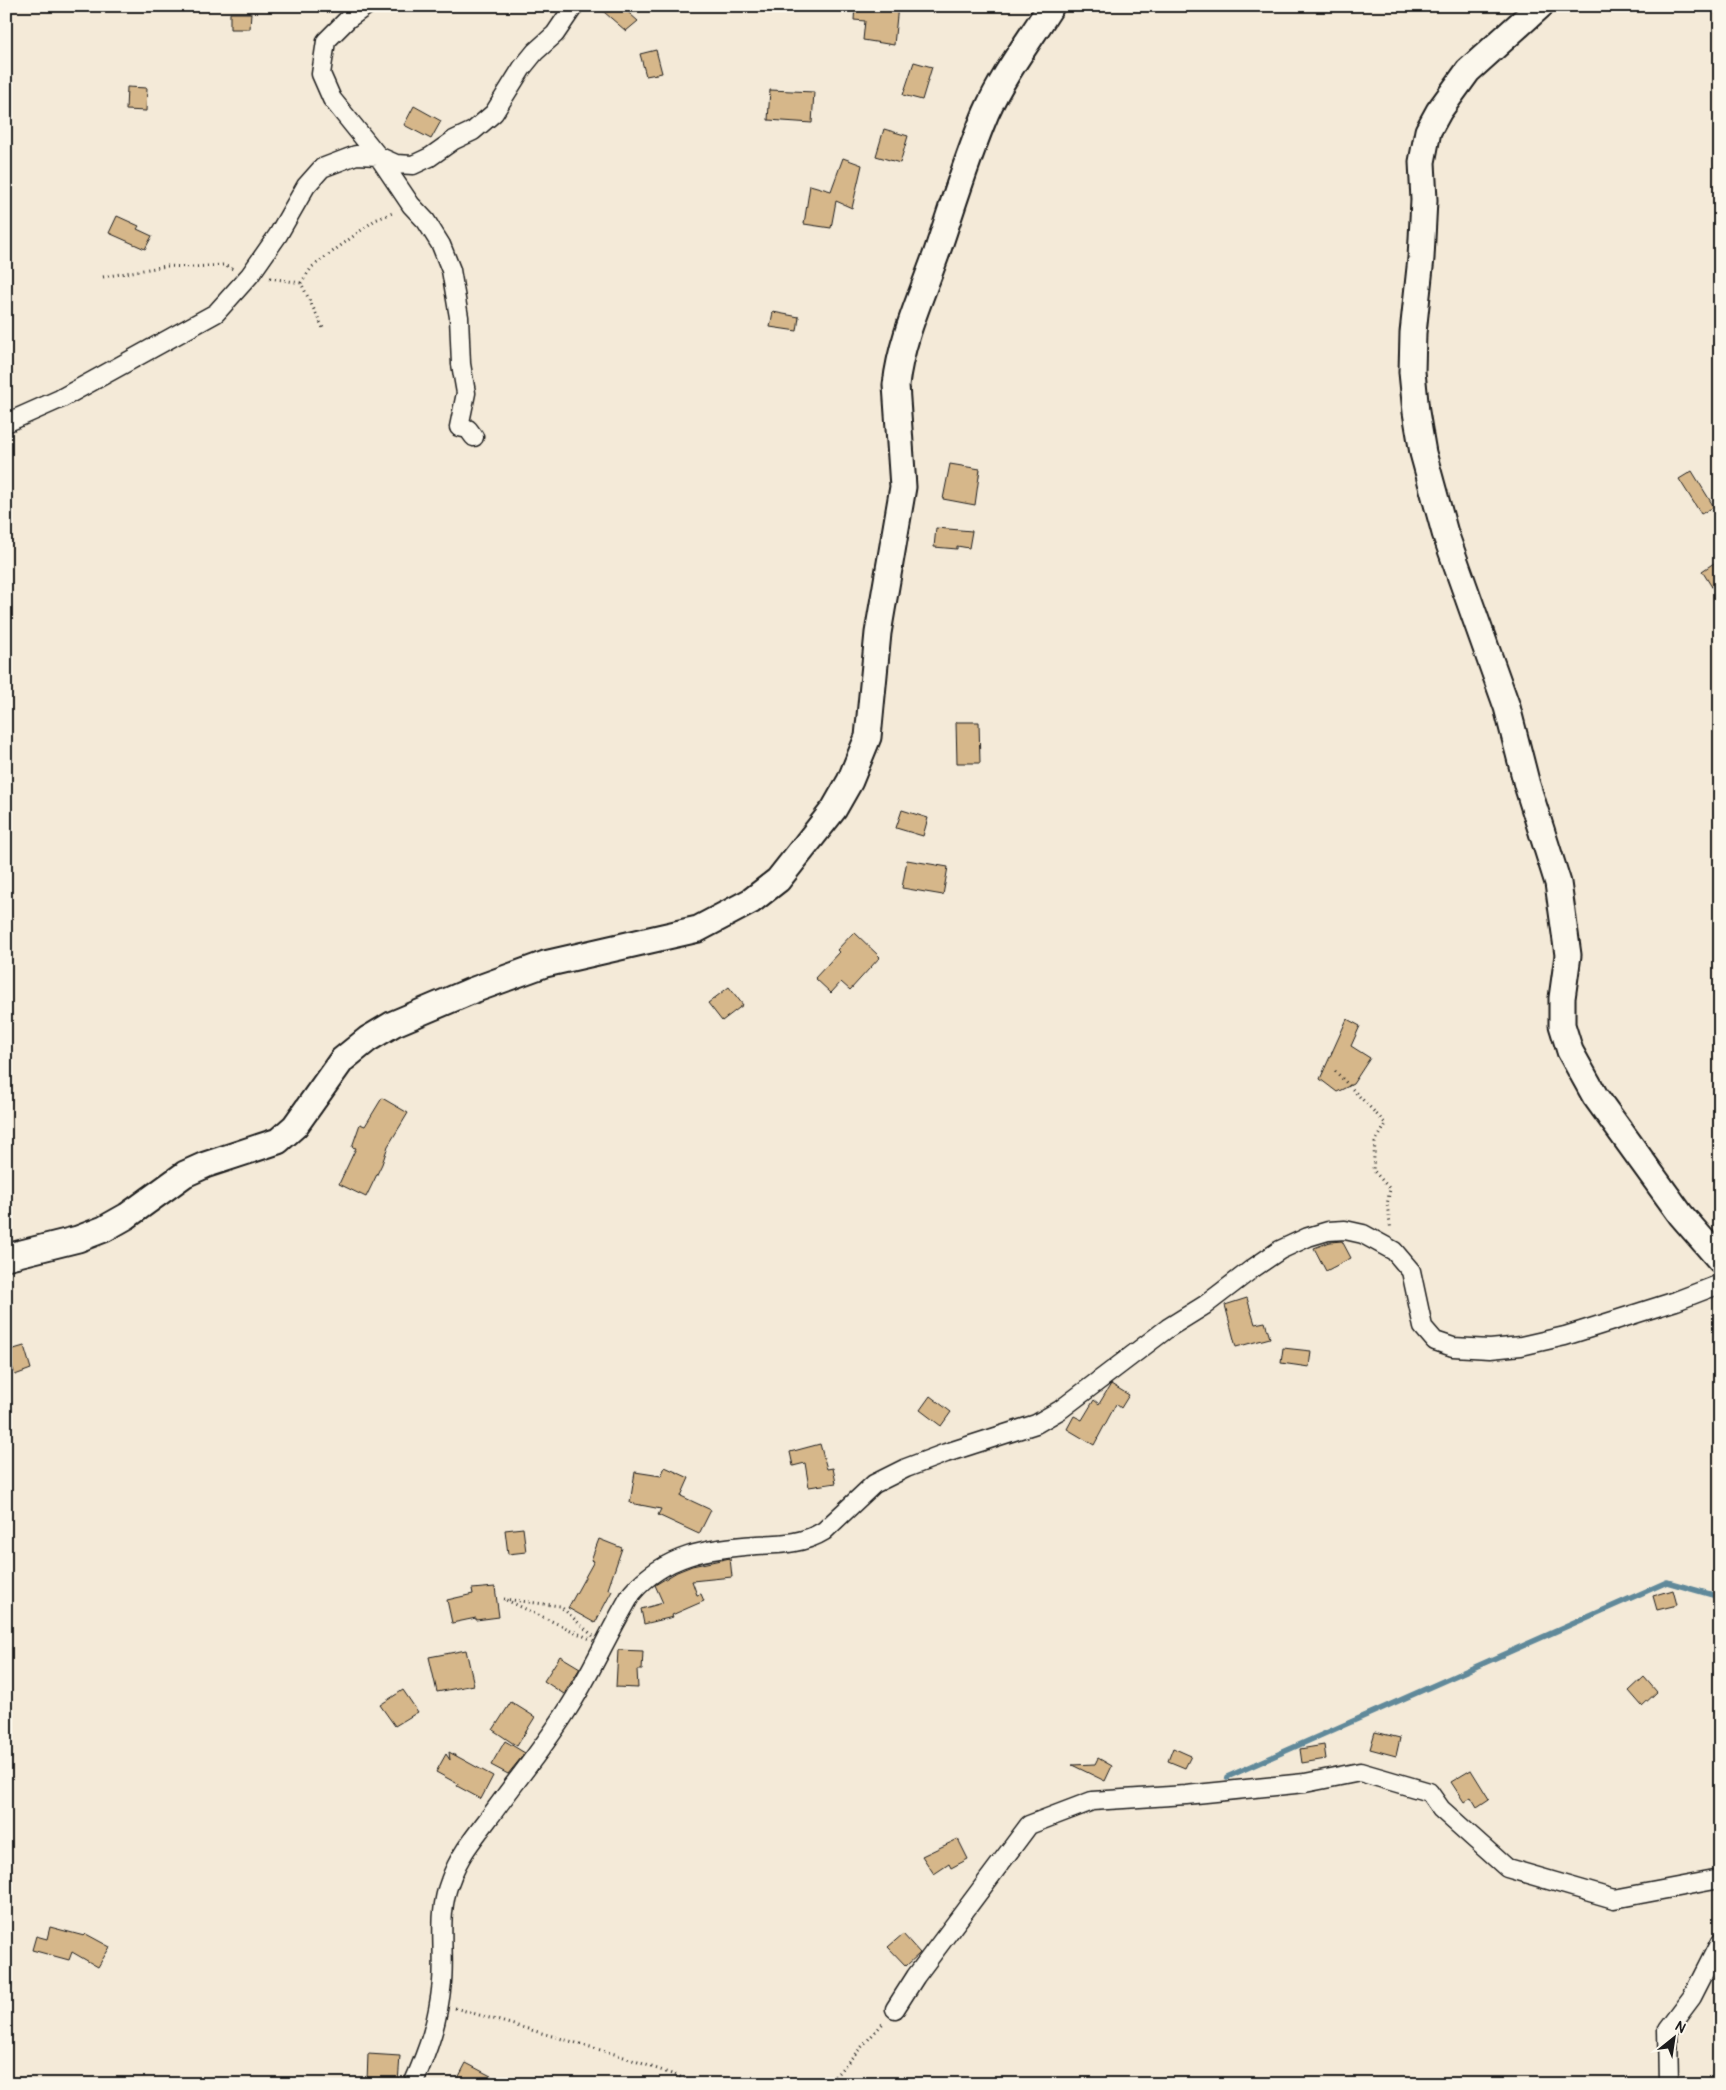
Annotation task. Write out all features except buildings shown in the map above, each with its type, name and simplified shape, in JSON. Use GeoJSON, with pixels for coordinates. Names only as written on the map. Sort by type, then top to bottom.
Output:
{"type":"FeatureCollection","features":[{"type":"Feature","properties":{"kind":"main road"},"geometry":{"type":"LineString","coordinates":[[6,1257],[78,1239],[104,1229],[127,1216],[185,1174],[205,1165],[278,1141],[295,1126],[342,1060],[368,1039],[393,1024],[471,991],[545,964],[698,928],[751,901],[778,880],[834,809],[850,781],[868,736],[878,633],[903,487],[896,385],[898,370],[922,288],[938,250],[955,194],[987,112],[1000,85],[1051,6]]}},
{"type":"Feature","properties":{"kind":"main road"},"geometry":{"type":"LineString","coordinates":[[1540,6],[1468,70],[1439,111],[1428,131],[1422,162],[1424,200],[1413,333],[1412,372],[1416,412],[1423,453],[1445,533],[1507,707],[1527,785],[1558,883],[1568,955],[1562,998],[1562,1025],[1570,1051],[1594,1096],[1681,1215],[1720,1260]]}},
{"type":"Feature","properties":{"kind":"street"},"geometry":{"type":"LineString","coordinates":[[366,6],[348,19],[326,41],[321,74],[332,99],[378,156],[411,205],[426,221],[442,245],[451,270],[459,317],[461,364],[466,394],[460,427],[468,429],[474,437]]}},
{"type":"Feature","properties":{"kind":"street"},"geometry":{"type":"LineString","coordinates":[[6,423],[60,399],[216,313],[250,275],[314,176],[322,168],[336,161],[356,155],[378,156],[396,164],[413,165],[430,157],[454,140],[473,131],[494,113],[522,68],[535,52],[555,34],[574,6]]}},
{"type":"Feature","properties":{"kind":"street"},"geometry":{"type":"LineString","coordinates":[[413,2084],[434,2035],[442,1981],[442,1917],[450,1881],[472,1838],[526,1770],[568,1710],[632,1593],[646,1577],[657,1569],[702,1552],[731,1547],[795,1543],[816,1537],[874,1484],[906,1468],[1036,1424],[1060,1410],[1168,1328],[1205,1305],[1252,1270],[1287,1247],[1308,1237],[1328,1231],[1345,1230],[1363,1234],[1394,1251],[1411,1271],[1424,1328],[1435,1341],[1453,1347],[1490,1348],[1521,1346],[1565,1336],[1676,1301],[1720,1284]]}},
{"type":"Feature","properties":{"kind":"street"},"geometry":{"type":"LineString","coordinates":[[895,2009],[916,1976],[1029,1825],[1092,1801],[1186,1795],[1305,1783],[1360,1772],[1429,1792],[1441,1808],[1507,1868],[1614,1899],[1720,1879]]}},
{"type":"Feature","properties":{"kind":"street"},"geometry":{"type":"LineString","coordinates":[[1669,2084],[1668,2029],[1692,1997],[1720,1942]]}},
{"type":"Feature","properties":{"kind":"path"},"geometry":{"type":"LineString","coordinates":[[301,283],[312,267],[375,220],[411,205]]}},
{"type":"Feature","properties":{"kind":"path"},"geometry":{"type":"LineString","coordinates":[[1335,1071],[1386,1124],[1375,1143],[1373,1170],[1390,1189],[1387,1205],[1394,1251]]}},
{"type":"Feature","properties":{"kind":"path"},"geometry":{"type":"LineString","coordinates":[[504,1599],[560,1606],[603,1645],[540,1616],[504,1599]]}},
{"type":"Feature","properties":{"kind":"path"},"geometry":{"type":"LineString","coordinates":[[439,2004],[618,2055],[700,2084]]}},
{"type":"Feature","properties":{"kind":"path"},"geometry":{"type":"LineString","coordinates":[[828,2084],[879,2029]]}},
{"type":"Feature","properties":{"kind":"waterway"},"geometry":{"type":"LineString","coordinates":[[1227,1777],[1667,1582],[1720,1597]]}}]}
